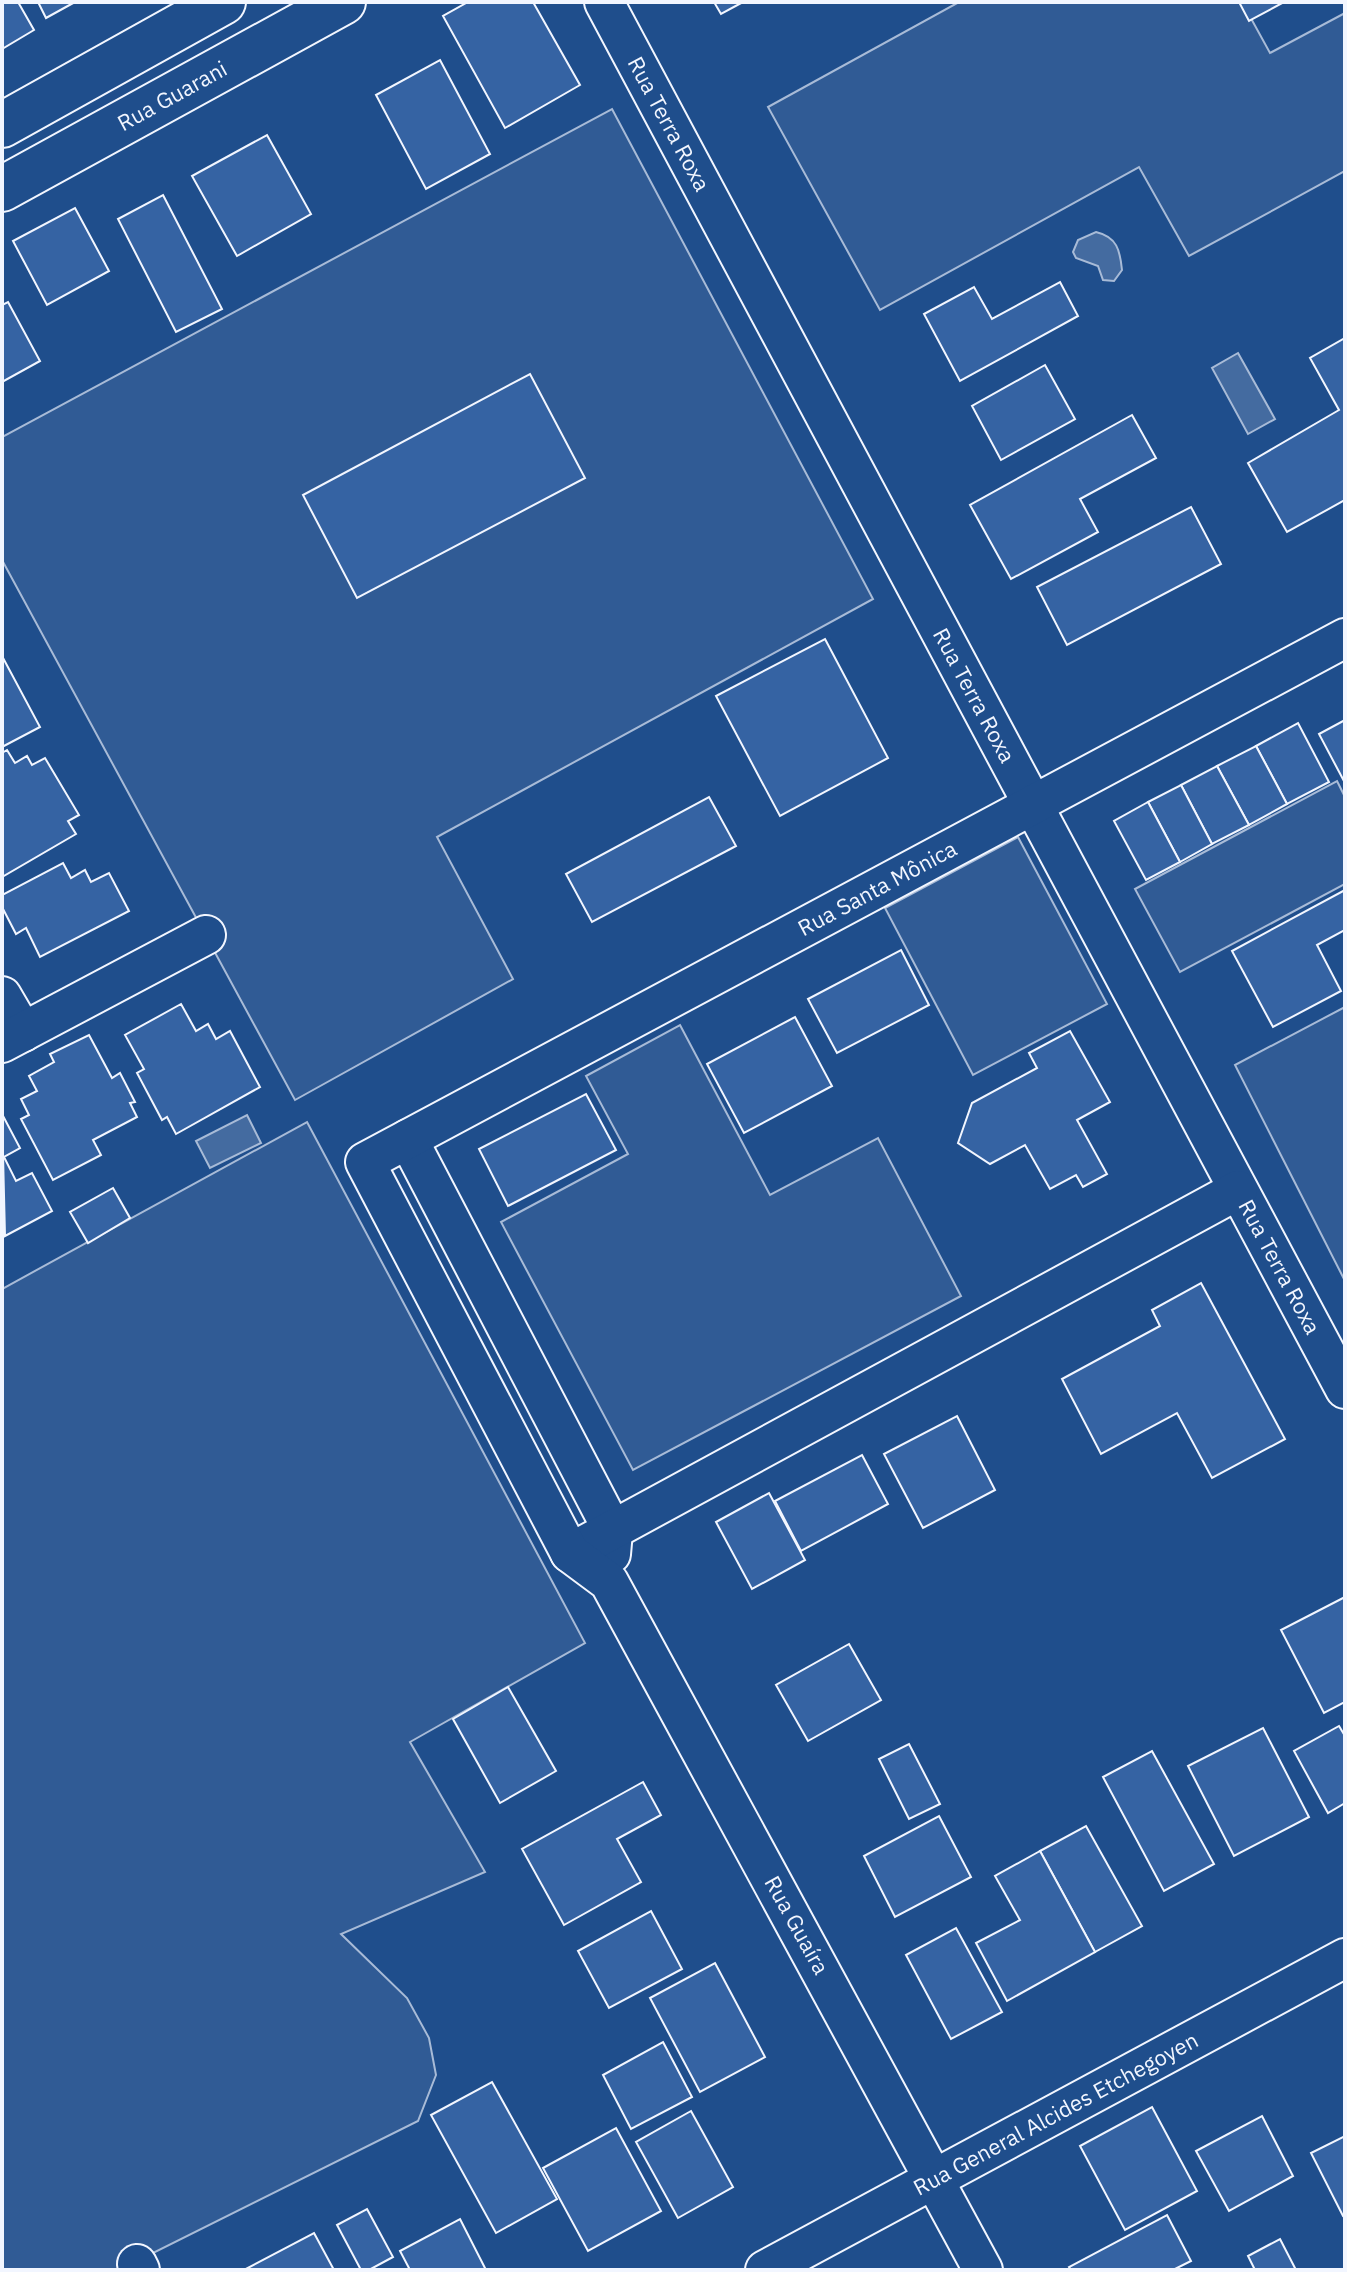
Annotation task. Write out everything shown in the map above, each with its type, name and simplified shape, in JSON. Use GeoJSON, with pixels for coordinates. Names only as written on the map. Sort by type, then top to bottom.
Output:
{"type":"FeatureCollection","features":[{"type":"Feature","properties":{"kind":"street"},"geometry":{"type":"LineString","coordinates":[[2,125],[223,2]]}},
{"type":"Feature","properties":{"kind":"street","name":"Rua Guarani"},"geometry":{"type":"LineString","coordinates":[[2,189],[343,2]]}},
{"type":"Feature","properties":{"kind":"street","name":"Rua Terra Roxa"},"geometry":{"type":"LineString","coordinates":[[604,2],[1345,1389]]}},
{"type":"Feature","properties":{"kind":"street","name":"Rua Santa Mônica"},"geometry":{"type":"LineString","coordinates":[[570,1553],[365,1162],[1345,638]]}},
{"type":"Feature","properties":{"kind":"street"},"geometry":{"type":"LineString","coordinates":[[2,996],[12,1038],[206,935]]}},
{"type":"Feature","properties":{"kind":"street"},"geometry":{"type":"LineString","coordinates":[[408,1139],[613,1531],[609,1582]]}},
{"type":"Feature","properties":{"kind":"street"},"geometry":{"type":"LineString","coordinates":[[570,1553],[1238,1190]]}},
{"type":"Feature","properties":{"kind":"street","name":"Rua Guaíra"},"geometry":{"type":"LineString","coordinates":[[570,1553],[609,1582],[983,2270]]}},
{"type":"Feature","properties":{"kind":"street","name":"Rua General Alcides Etchegoyen"},"geometry":{"type":"LineString","coordinates":[[765,2270],[1345,1958]]}},
{"type":"Feature","properties":{"kind":"shaded area"},"geometry":{"type":"Polygon","coordinates":[[[959,2],[1242,2],[1270,53],[1345,13],[1345,171],[1189,256],[1139,167],[880,310],[768,107],[959,2]]]}},
{"type":"Feature","properties":{"kind":"shaded area"},"geometry":{"type":"Polygon","coordinates":[[[612,109],[873,599],[437,837],[513,979],[295,1100],[2,560],[2,437],[612,109]]]}},
{"type":"Feature","properties":{"kind":"shaded area"},"geometry":{"type":"Polygon","coordinates":[[[1096,232],[1109,237],[1118,251],[1122,270],[1114,281],[1103,280],[1098,266],[1076,258],[1073,252],[1078,240],[1096,232]]]}},
{"type":"Feature","properties":{"kind":"shaded area"},"geometry":{"type":"Polygon","coordinates":[[[1238,353],[1275,419],[1248,434],[1212,368],[1238,353]]]}},
{"type":"Feature","properties":{"kind":"shaded area"},"geometry":{"type":"Polygon","coordinates":[[[1337,781],[1345,797],[1345,884],[1180,972],[1135,889],[1337,781]]]}},
{"type":"Feature","properties":{"kind":"shaded area"},"geometry":{"type":"Polygon","coordinates":[[[1018,837],[1107,1004],[973,1075],[885,908],[1018,837]]]}},
{"type":"Feature","properties":{"kind":"shaded area"},"geometry":{"type":"Polygon","coordinates":[[[1345,1007],[1345,1281],[1235,1065],[1345,1007]]]}},
{"type":"Feature","properties":{"kind":"shaded area"},"geometry":{"type":"Polygon","coordinates":[[[680,1025],[770,1195],[878,1138],[961,1296],[633,1470],[501,1222],[628,1154],[586,1076],[680,1025]]]}},
{"type":"Feature","properties":{"kind":"shaded area"},"geometry":{"type":"Polygon","coordinates":[[[247,1115],[261,1143],[210,1168],[196,1141],[247,1115]]]}},
{"type":"Feature","properties":{"kind":"shaded area"},"geometry":{"type":"Polygon","coordinates":[[[307,1122],[585,1643],[410,1742],[485,1872],[341,1934],[407,1998],[429,2038],[436,2075],[418,2121],[119,2270],[2,2270],[2,1289],[307,1122]]]}},
{"type":"Feature","properties":{"kind":"building"},"geometry":{"type":"Polygon","coordinates":[[[2,2],[18,2],[34,30],[2,49],[2,2]]]}},
{"type":"Feature","properties":{"kind":"building"},"geometry":{"type":"Polygon","coordinates":[[[38,2],[75,2],[46,18],[38,2]]]}},
{"type":"Feature","properties":{"kind":"building"},"geometry":{"type":"Polygon","coordinates":[[[468,2],[533,2],[580,85],[505,128],[443,16],[468,2]]]}},
{"type":"Feature","properties":{"kind":"building"},"geometry":{"type":"Polygon","coordinates":[[[714,2],[743,2],[721,14],[714,2]]]}},
{"type":"Feature","properties":{"kind":"building"},"geometry":{"type":"Polygon","coordinates":[[[1239,2],[1284,2],[1249,21],[1239,2]]]}},
{"type":"Feature","properties":{"kind":"building"},"geometry":{"type":"Polygon","coordinates":[[[440,60],[490,154],[426,189],[376,95],[440,60]]]}},
{"type":"Feature","properties":{"kind":"building"},"geometry":{"type":"Polygon","coordinates":[[[267,135],[311,214],[237,256],[192,176],[267,135]]]}},
{"type":"Feature","properties":{"kind":"building"},"geometry":{"type":"Polygon","coordinates":[[[163,195],[222,309],[176,332],[118,219],[163,195]]]}},
{"type":"Feature","properties":{"kind":"building"},"geometry":{"type":"Polygon","coordinates":[[[75,208],[109,271],[47,305],[13,241],[75,208]]]}},
{"type":"Feature","properties":{"kind":"building"},"geometry":{"type":"Polygon","coordinates":[[[1060,282],[1078,316],[960,381],[924,314],[974,287],[992,319],[1060,282]]]}},
{"type":"Feature","properties":{"kind":"building"},"geometry":{"type":"Polygon","coordinates":[[[8,302],[40,361],[2,382],[2,305],[8,302]]]}},
{"type":"Feature","properties":{"kind":"building"},"geometry":{"type":"Polygon","coordinates":[[[1345,338],[1345,500],[1287,532],[1248,463],[1339,410],[1310,358],[1345,338]]]}},
{"type":"Feature","properties":{"kind":"building"},"geometry":{"type":"Polygon","coordinates":[[[1045,365],[1075,419],[1001,460],[972,406],[1045,365]]]}},
{"type":"Feature","properties":{"kind":"building"},"geometry":{"type":"Polygon","coordinates":[[[530,374],[585,478],[357,598],[303,495],[530,374]]]}},
{"type":"Feature","properties":{"kind":"building"},"geometry":{"type":"Polygon","coordinates":[[[1132,415],[1156,458],[1080,499],[1098,532],[1011,579],[970,505],[1132,415]]]}},
{"type":"Feature","properties":{"kind":"building"},"geometry":{"type":"Polygon","coordinates":[[[1191,507],[1221,564],[1067,645],[1037,587],[1191,507]]]}},
{"type":"Feature","properties":{"kind":"building"},"geometry":{"type":"Polygon","coordinates":[[[825,639],[888,758],[780,816],[716,696],[825,639]]]}},
{"type":"Feature","properties":{"kind":"building"},"geometry":{"type":"Polygon","coordinates":[[[2,656],[40,727],[2,747],[2,656]]]}},
{"type":"Feature","properties":{"kind":"building"},"geometry":{"type":"Polygon","coordinates":[[[1345,720],[1345,783],[1319,734],[1345,720]]]}},
{"type":"Feature","properties":{"kind":"building"},"geometry":{"type":"Polygon","coordinates":[[[1298,723],[1329,782],[1287,804],[1256,746],[1298,723]]]}},
{"type":"Feature","properties":{"kind":"building"},"geometry":{"type":"Polygon","coordinates":[[[1256,746],[1287,804],[1249,825],[1217,766],[1256,746]]]}},
{"type":"Feature","properties":{"kind":"building"},"geometry":{"type":"Polygon","coordinates":[[[7,750],[15,763],[27,756],[32,765],[45,758],[79,815],[68,821],[76,834],[2,877],[2,753],[7,750]]]}},
{"type":"Feature","properties":{"kind":"building"},"geometry":{"type":"Polygon","coordinates":[[[1217,766],[1249,825],[1212,844],[1181,785],[1217,766]]]}},
{"type":"Feature","properties":{"kind":"building"},"geometry":{"type":"Polygon","coordinates":[[[1181,785],[1212,844],[1180,862],[1148,802],[1181,785]]]}},
{"type":"Feature","properties":{"kind":"building"},"geometry":{"type":"Polygon","coordinates":[[[709,797],[736,846],[592,922],[566,874],[709,797]]]}},
{"type":"Feature","properties":{"kind":"building"},"geometry":{"type":"Polygon","coordinates":[[[1148,802],[1180,862],[1146,880],[1114,821],[1148,802]]]}},
{"type":"Feature","properties":{"kind":"building"},"geometry":{"type":"Polygon","coordinates":[[[63,863],[71,878],[85,870],[91,882],[109,873],[129,911],[40,957],[26,928],[16,934],[2,907],[2,895],[63,863]]]}},
{"type":"Feature","properties":{"kind":"building"},"geometry":{"type":"Polygon","coordinates":[[[1345,890],[1345,930],[1317,945],[1341,991],[1273,1027],[1232,951],[1345,890]]]}},
{"type":"Feature","properties":{"kind":"building"},"geometry":{"type":"Polygon","coordinates":[[[901,950],[929,1005],[837,1053],[808,999],[901,950]]]}},
{"type":"Feature","properties":{"kind":"building"},"geometry":{"type":"Polygon","coordinates":[[[181,1004],[196,1031],[208,1024],[216,1039],[230,1031],[260,1087],[176,1134],[167,1117],[162,1120],[137,1073],[144,1069],[125,1035],[181,1004]]]}},
{"type":"Feature","properties":{"kind":"building"},"geometry":{"type":"Polygon","coordinates":[[[795,1017],[832,1086],[744,1133],[707,1064],[795,1017]]]}},
{"type":"Feature","properties":{"kind":"building"},"geometry":{"type":"Polygon","coordinates":[[[1070,1031],[1110,1102],[1077,1120],[1107,1174],[1083,1187],[1076,1175],[1050,1189],[1025,1145],[990,1164],[958,1143],[972,1103],[1037,1068],[1029,1053],[1070,1031]]]}},
{"type":"Feature","properties":{"kind":"building"},"geometry":{"type":"Polygon","coordinates":[[[89,1035],[112,1078],[120,1073],[135,1102],[130,1103],[137,1117],[93,1140],[101,1155],[53,1180],[21,1119],[29,1115],[21,1099],[37,1091],[29,1076],[54,1062],[50,1054],[89,1035]]]}},
{"type":"Feature","properties":{"kind":"building"},"geometry":{"type":"Polygon","coordinates":[[[586,1094],[616,1150],[508,1206],[479,1149],[586,1094]]]}},
{"type":"Feature","properties":{"kind":"building"},"geometry":{"type":"Polygon","coordinates":[[[2,1114],[20,1148],[4,1157],[16,1181],[32,1173],[52,1211],[5,1236],[2,1114]]]}},
{"type":"Feature","properties":{"kind":"building"},"geometry":{"type":"Polygon","coordinates":[[[113,1188],[130,1218],[88,1243],[70,1212],[113,1188]]]}},
{"type":"Feature","properties":{"kind":"building"},"geometry":{"type":"Polygon","coordinates":[[[1201,1283],[1285,1439],[1212,1478],[1177,1413],[1101,1454],[1062,1379],[1160,1326],[1152,1310],[1201,1283]]]}},
{"type":"Feature","properties":{"kind":"building"},"geometry":{"type":"Polygon","coordinates":[[[957,1416],[995,1490],[923,1528],[884,1454],[957,1416]]]}},
{"type":"Feature","properties":{"kind":"building"},"geometry":{"type":"Polygon","coordinates":[[[862,1455],[888,1504],[801,1551],[775,1501],[862,1455]]]}},
{"type":"Feature","properties":{"kind":"building"},"geometry":{"type":"Polygon","coordinates":[[[769,1493],[805,1560],[752,1589],[716,1522],[769,1493]]]}},
{"type":"Feature","properties":{"kind":"building"},"geometry":{"type":"Polygon","coordinates":[[[1345,1597],[1345,1702],[1324,1713],[1281,1630],[1345,1597]]]}},
{"type":"Feature","properties":{"kind":"building"},"geometry":{"type":"Polygon","coordinates":[[[849,1644],[881,1700],[808,1741],[776,1685],[849,1644]]]}},
{"type":"Feature","properties":{"kind":"building"},"geometry":{"type":"Polygon","coordinates":[[[508,1687],[556,1771],[500,1803],[453,1719],[508,1687]]]}},
{"type":"Feature","properties":{"kind":"building"},"geometry":{"type":"Polygon","coordinates":[[[1339,1726],[1345,1736],[1345,1803],[1328,1813],[1294,1751],[1339,1726]]]}},
{"type":"Feature","properties":{"kind":"building"},"geometry":{"type":"Polygon","coordinates":[[[1263,1728],[1309,1817],[1234,1856],[1188,1766],[1263,1728]]]}},
{"type":"Feature","properties":{"kind":"building"},"geometry":{"type":"Polygon","coordinates":[[[909,1744],[940,1804],[909,1819],[879,1759],[909,1744]]]}},
{"type":"Feature","properties":{"kind":"building"},"geometry":{"type":"Polygon","coordinates":[[[1152,1751],[1214,1864],[1164,1891],[1103,1777],[1152,1751]]]}},
{"type":"Feature","properties":{"kind":"building"},"geometry":{"type":"Polygon","coordinates":[[[643,1782],[661,1815],[617,1839],[641,1882],[564,1925],[522,1849],[643,1782]]]}},
{"type":"Feature","properties":{"kind":"building"},"geometry":{"type":"Polygon","coordinates":[[[939,1816],[971,1877],[895,1917],[864,1856],[939,1816]]]}},
{"type":"Feature","properties":{"kind":"building"},"geometry":{"type":"Polygon","coordinates":[[[1086,1826],[1142,1926],[1095,1952],[1040,1851],[1086,1826]]]}},
{"type":"Feature","properties":{"kind":"building"},"geometry":{"type":"Polygon","coordinates":[[[1040,1851],[1095,1952],[1007,2001],[976,1943],[1020,1920],[995,1876],[1040,1851]]]}},
{"type":"Feature","properties":{"kind":"building"},"geometry":{"type":"Polygon","coordinates":[[[651,1911],[682,1969],[609,2008],[578,1951],[651,1911]]]}},
{"type":"Feature","properties":{"kind":"building"},"geometry":{"type":"Polygon","coordinates":[[[956,1928],[1002,2012],[951,2039],[906,1955],[956,1928]]]}},
{"type":"Feature","properties":{"kind":"building"},"geometry":{"type":"Polygon","coordinates":[[[715,1963],[765,2057],[700,2092],[650,1998],[715,1963]]]}},
{"type":"Feature","properties":{"kind":"building"},"geometry":{"type":"Polygon","coordinates":[[[663,2042],[692,2097],[631,2129],[603,2075],[663,2042]]]}},
{"type":"Feature","properties":{"kind":"building"},"geometry":{"type":"Polygon","coordinates":[[[492,2082],[557,2199],[496,2233],[431,2115],[492,2082]]]}},
{"type":"Feature","properties":{"kind":"building"},"geometry":{"type":"Polygon","coordinates":[[[1152,2107],[1197,2191],[1125,2230],[1080,2146],[1152,2107]]]}},
{"type":"Feature","properties":{"kind":"building"},"geometry":{"type":"Polygon","coordinates":[[[691,2111],[733,2187],[678,2218],[636,2142],[691,2111]]]}},
{"type":"Feature","properties":{"kind":"building"},"geometry":{"type":"Polygon","coordinates":[[[1262,2116],[1293,2176],[1229,2211],[1196,2151],[1262,2116]]]}},
{"type":"Feature","properties":{"kind":"building"},"geometry":{"type":"Polygon","coordinates":[[[616,2128],[661,2211],[588,2251],[543,2168],[616,2128]]]}},
{"type":"Feature","properties":{"kind":"building"},"geometry":{"type":"Polygon","coordinates":[[[1345,2136],[1345,2215],[1343,2216],[1311,2153],[1345,2136]]]}},
{"type":"Feature","properties":{"kind":"building"},"geometry":{"type":"Polygon","coordinates":[[[367,2209],[393,2257],[369,2270],[361,2270],[337,2225],[367,2209]]]}},
{"type":"Feature","properties":{"kind":"building"},"geometry":{"type":"Polygon","coordinates":[[[1167,2215],[1191,2261],[1173,2270],[1071,2270],[1069,2267],[1167,2215]]]}},
{"type":"Feature","properties":{"kind":"building"},"geometry":{"type":"Polygon","coordinates":[[[460,2219],[486,2270],[410,2270],[400,2251],[460,2219]]]}},
{"type":"Feature","properties":{"kind":"building"},"geometry":{"type":"Polygon","coordinates":[[[314,2233],[334,2270],[244,2270],[314,2233]]]}},
{"type":"Feature","properties":{"kind":"building"},"geometry":{"type":"Polygon","coordinates":[[[1280,2239],[1296,2270],[1255,2270],[1248,2256],[1280,2239]]]}}]}
